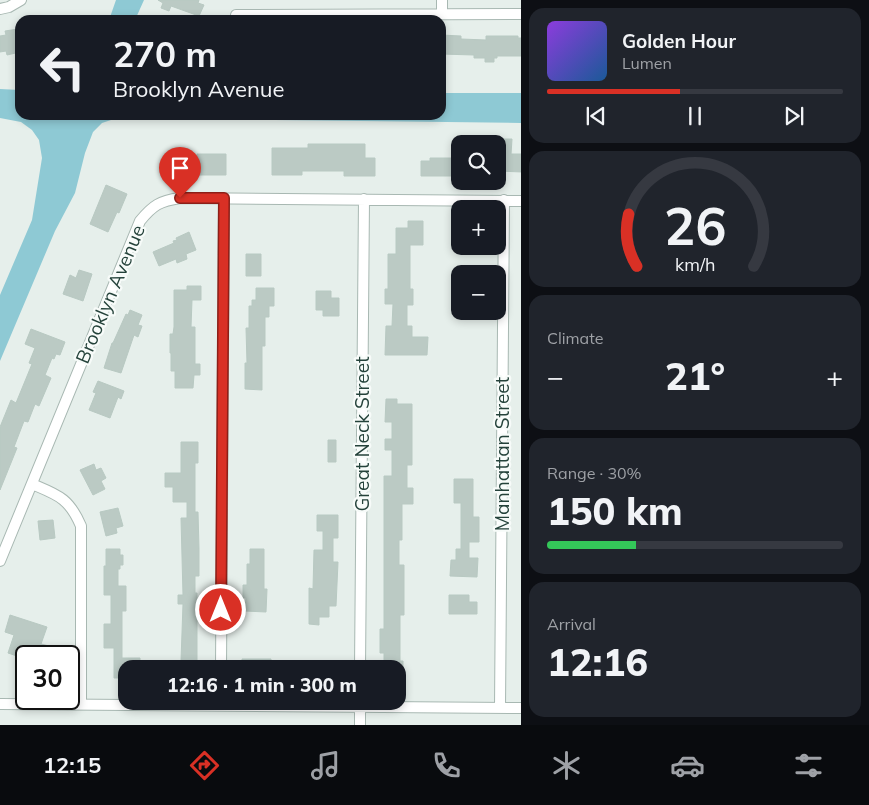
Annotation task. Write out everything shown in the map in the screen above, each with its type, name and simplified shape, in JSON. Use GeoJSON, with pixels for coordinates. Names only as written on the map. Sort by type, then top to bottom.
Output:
{"type":"FeatureCollection","features":[{"type":"Feature","properties":{"kind":"street"},"geometry":{"type":"LineString","coordinates":[[0,9],[9,7],[21,0]]}},
{"type":"Feature","properties":{"kind":"street"},"geometry":{"type":"LineString","coordinates":[[442,0],[442,14]]}},
{"type":"Feature","properties":{"kind":"street"},"geometry":{"type":"LineString","coordinates":[[236,15],[521,14]]}},
{"type":"Feature","properties":{"kind":"street","name":"Brooklyn Avenue"},"geometry":{"type":"LineString","coordinates":[[0,561],[140,221],[150,208],[164,200],[180,198],[504,200]]}},
{"type":"Feature","properties":{"kind":"street"},"geometry":{"type":"LineString","coordinates":[[221,660],[224,198]]}},
{"type":"Feature","properties":{"kind":"street","name":"Great Neck Street"},"geometry":{"type":"LineString","coordinates":[[360,660],[364,199]]}},
{"type":"Feature","properties":{"kind":"street","name":"Brooklyn Avenue"},"geometry":{"type":"LineString","coordinates":[[506,200],[521,200]]}},
{"type":"Feature","properties":{"kind":"street","name":"Manhattan Street"},"geometry":{"type":"LineString","coordinates":[[500,708],[504,255]]}},
{"type":"Feature","properties":{"kind":"street"},"geometry":{"type":"LineString","coordinates":[[32,484],[64,499],[75,511],[81,526],[81,704]]}},
{"type":"Feature","properties":{"kind":"street"},"geometry":{"type":"LineString","coordinates":[[0,704],[118,704]]}},
{"type":"Feature","properties":{"kind":"street"},"geometry":{"type":"LineString","coordinates":[[406,705],[521,708]]}},
{"type":"Feature","properties":{"kind":"street"},"geometry":{"type":"LineString","coordinates":[[360,710],[360,725]]}},
{"type":"Feature","properties":{"kind":"water"},"geometry":{"type":"Polygon","coordinates":[[[116,0],[144,0],[137,15],[111,15],[116,0]]]}},
{"type":"Feature","properties":{"kind":"water"},"geometry":{"type":"Polygon","coordinates":[[[0,89],[15,90],[15,120],[111,120],[102,123],[93,132],[85,153],[75,193],[55,231],[0,361],[0,295],[32,220],[42,158],[39,140],[32,130],[21,122],[0,118],[0,89]]]}},
{"type":"Feature","properties":{"kind":"water"},"geometry":{"type":"Polygon","coordinates":[[[446,93],[521,93],[521,123],[279,120],[446,120],[446,93]]]}},
{"type":"Feature","properties":{"kind":"building"},"geometry":{"type":"Polygon","coordinates":[[[158,0],[199,0],[198,3],[204,5],[199,15],[196,15],[171,6],[169,11],[161,8],[163,3],[158,0]]]}},
{"type":"Feature","properties":{"kind":"building"},"geometry":{"type":"Polygon","coordinates":[[[15,29],[15,53],[7,55],[6,51],[0,52],[0,36],[6,35],[5,31],[15,29]]]}},
{"type":"Feature","properties":{"kind":"building"},"geometry":{"type":"Polygon","coordinates":[[[446,35],[461,36],[461,39],[486,40],[486,36],[518,36],[518,38],[521,38],[521,56],[497,56],[497,58],[494,58],[494,62],[485,62],[485,58],[474,58],[474,55],[446,54],[446,35]]]}},
{"type":"Feature","properties":{"kind":"building"},"geometry":{"type":"Polygon","coordinates":[[[506,139],[512,139],[511,154],[521,154],[521,172],[506,171],[506,139]]]}},
{"type":"Feature","properties":{"kind":"building"},"geometry":{"type":"Polygon","coordinates":[[[308,144],[365,144],[365,158],[375,158],[375,176],[344,176],[344,171],[302,171],[302,175],[272,175],[272,148],[308,148],[308,144]]]}},
{"type":"Feature","properties":{"kind":"building"},"geometry":{"type":"Polygon","coordinates":[[[197,154],[226,154],[226,175],[196,175],[197,154]]]}},
{"type":"Feature","properties":{"kind":"building"},"geometry":{"type":"Polygon","coordinates":[[[430,158],[451,158],[451,176],[421,176],[421,161],[430,161],[430,158]]]}},
{"type":"Feature","properties":{"kind":"building"},"geometry":{"type":"Polygon","coordinates":[[[106,185],[127,194],[108,232],[90,224],[106,185]]]}},
{"type":"Feature","properties":{"kind":"building"},"geometry":{"type":"Polygon","coordinates":[[[408,221],[423,221],[423,245],[410,245],[410,289],[413,289],[413,305],[407,305],[407,326],[412,326],[412,337],[428,337],[427,355],[385,355],[386,326],[392,326],[393,304],[385,304],[385,289],[388,289],[388,254],[396,254],[396,228],[408,228],[408,221]]]}},
{"type":"Feature","properties":{"kind":"building"},"geometry":{"type":"Polygon","coordinates":[[[189,232],[196,250],[186,254],[187,259],[177,263],[176,259],[159,266],[153,252],[174,243],[173,241],[177,240],[176,238],[189,232]]]}},
{"type":"Feature","properties":{"kind":"building"},"geometry":{"type":"Polygon","coordinates":[[[246,254],[261,254],[261,276],[246,276],[246,254]]]}},
{"type":"Feature","properties":{"kind":"building"},"geometry":{"type":"Polygon","coordinates":[[[79,270],[92,274],[83,301],[63,294],[70,275],[76,278],[79,270]]]}},
{"type":"Feature","properties":{"kind":"building"},"geometry":{"type":"Polygon","coordinates":[[[187,286],[201,286],[201,300],[192,300],[191,327],[195,327],[195,364],[200,364],[200,375],[194,375],[193,388],[175,388],[175,371],[171,371],[170,353],[170,334],[173,334],[174,327],[174,290],[187,290],[187,286]]]}},
{"type":"Feature","properties":{"kind":"building"},"geometry":{"type":"Polygon","coordinates":[[[256,288],[274,288],[274,306],[269,306],[269,317],[265,317],[265,346],[262,346],[262,390],[245,389],[245,363],[247,363],[246,328],[249,328],[249,306],[252,306],[252,300],[256,300],[256,288]]]}},
{"type":"Feature","properties":{"kind":"building"},"geometry":{"type":"Polygon","coordinates":[[[316,291],[331,291],[331,298],[339,298],[339,316],[323,316],[323,310],[316,310],[316,291]]]}},
{"type":"Feature","properties":{"kind":"building"},"geometry":{"type":"Polygon","coordinates":[[[130,310],[142,315],[138,325],[142,326],[138,337],[134,335],[121,373],[104,368],[112,343],[126,314],[128,315],[130,310]]]}},
{"type":"Feature","properties":{"kind":"building"},"geometry":{"type":"Polygon","coordinates":[[[31,329],[65,342],[60,355],[56,354],[54,359],[52,358],[45,375],[51,378],[39,406],[35,404],[28,422],[24,421],[14,447],[17,448],[0,490],[0,427],[11,400],[16,403],[32,364],[29,363],[35,348],[25,344],[31,329]]]}},
{"type":"Feature","properties":{"kind":"building"},"geometry":{"type":"Polygon","coordinates":[[[98,381],[124,391],[121,399],[118,397],[110,418],[89,410],[96,393],[93,392],[98,381]]]}},
{"type":"Feature","properties":{"kind":"building"},"geometry":{"type":"Polygon","coordinates":[[[386,399],[397,399],[397,404],[412,404],[412,465],[407,465],[407,488],[413,488],[413,504],[402,504],[402,540],[399,540],[399,565],[404,565],[404,615],[400,615],[400,660],[384,660],[384,653],[380,653],[380,629],[384,629],[384,476],[392,476],[392,450],[385,450],[385,439],[392,439],[392,422],[385,422],[386,399]]]}},
{"type":"Feature","properties":{"kind":"building"},"geometry":{"type":"Polygon","coordinates":[[[328,440],[336,440],[336,462],[328,462],[328,440]]]}},
{"type":"Feature","properties":{"kind":"building"},"geometry":{"type":"Polygon","coordinates":[[[181,442],[198,442],[198,463],[195,463],[195,512],[198,512],[199,549],[199,576],[195,576],[195,593],[197,593],[197,660],[181,660],[183,604],[178,604],[178,595],[183,595],[181,518],[187,518],[187,502],[173,502],[173,487],[165,487],[165,473],[181,473],[181,442]]]}},
{"type":"Feature","properties":{"kind":"building"},"geometry":{"type":"Polygon","coordinates":[[[94,464],[96,470],[101,468],[106,478],[101,481],[105,489],[93,495],[80,470],[94,464]]]}},
{"type":"Feature","properties":{"kind":"building"},"geometry":{"type":"Polygon","coordinates":[[[454,479],[473,479],[473,517],[479,517],[479,542],[469,542],[469,558],[478,558],[477,577],[450,576],[451,560],[456,560],[456,549],[461,549],[461,503],[454,503],[454,479]]]}},
{"type":"Feature","properties":{"kind":"building"},"geometry":{"type":"Polygon","coordinates":[[[118,508],[123,526],[116,528],[117,533],[106,536],[100,512],[118,508]]]}},
{"type":"Feature","properties":{"kind":"building"},"geometry":{"type":"Polygon","coordinates":[[[317,515],[338,515],[338,538],[333,538],[333,562],[338,562],[336,606],[329,606],[329,617],[319,617],[319,625],[309,624],[309,588],[313,589],[314,550],[323,550],[323,531],[317,531],[317,515]]]}},
{"type":"Feature","properties":{"kind":"building"},"geometry":{"type":"Polygon","coordinates":[[[53,520],[55,538],[40,540],[38,521],[53,520]]]}},
{"type":"Feature","properties":{"kind":"building"},"geometry":{"type":"Polygon","coordinates":[[[106,549],[120,549],[120,555],[123,555],[123,565],[120,565],[120,569],[118,569],[118,586],[126,586],[126,611],[122,611],[122,658],[140,658],[140,660],[118,660],[118,678],[114,678],[114,648],[104,648],[104,624],[111,624],[111,595],[104,595],[104,566],[106,566],[106,549]]]}},
{"type":"Feature","properties":{"kind":"building"},"geometry":{"type":"Polygon","coordinates":[[[250,549],[264,549],[264,589],[267,589],[266,612],[245,611],[246,598],[243,598],[243,585],[247,585],[247,564],[250,564],[250,549]]]}},
{"type":"Feature","properties":{"kind":"building"},"geometry":{"type":"Polygon","coordinates":[[[449,595],[469,595],[469,602],[477,602],[477,614],[449,614],[449,595]]]}},
{"type":"Feature","properties":{"kind":"building"},"geometry":{"type":"Polygon","coordinates":[[[10,615],[47,627],[41,644],[45,645],[15,645],[15,655],[8,653],[14,635],[5,632],[10,615]]]}},
{"type":"Feature","properties":{"kind":"building"},"geometry":{"type":"Polygon","coordinates":[[[242,659],[271,659],[271,660],[242,659]]]}},
{"type":"Feature","properties":{"kind":"route"},"geometry":{"type":"LineString","coordinates":[[180,198],[224,198],[221,610]]}}]}
